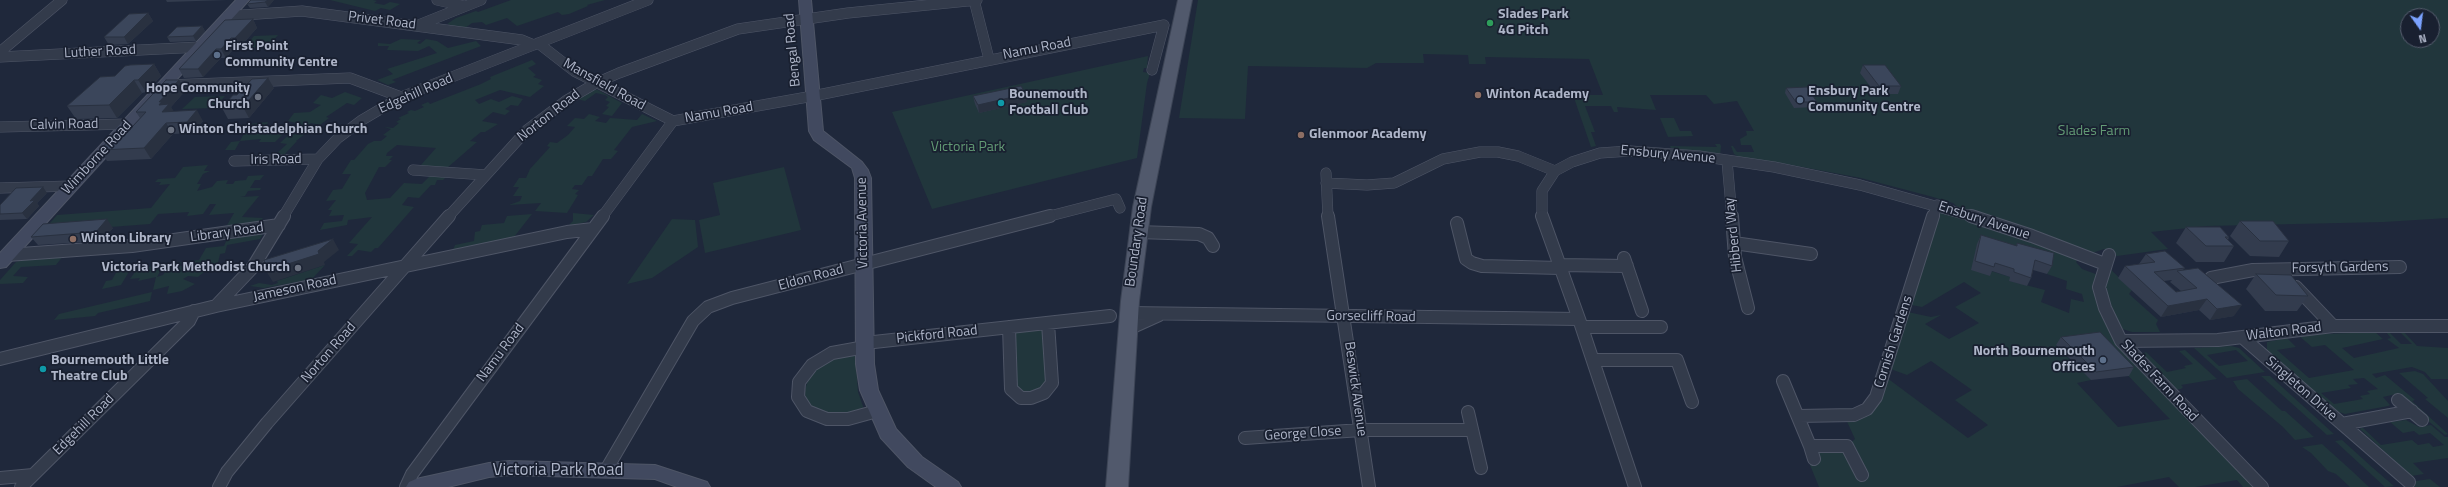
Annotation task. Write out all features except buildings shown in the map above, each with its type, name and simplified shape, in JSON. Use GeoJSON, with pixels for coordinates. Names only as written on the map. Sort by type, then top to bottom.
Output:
{"type":"FeatureCollection","features":[{"type":"Feature","properties":{"kind":"main road","name":"Boundary Road"},"geometry":{"type":"LineString","coordinates":[[1117,487],[1134,319],[1138,232],[1143,194],[1185,0]]}},
{"type":"Feature","properties":{"kind":"street"},"geometry":{"type":"LineString","coordinates":[[0,52],[62,0]]}},
{"type":"Feature","properties":{"kind":"street","name":"Wimborne Road"},"geometry":{"type":"LineString","coordinates":[[4,259],[243,0]]}},
{"type":"Feature","properties":{"kind":"street"},"geometry":{"type":"LineString","coordinates":[[437,0],[464,6]]}},
{"type":"Feature","properties":{"kind":"street"},"geometry":{"type":"LineString","coordinates":[[416,26],[481,0]]}},
{"type":"Feature","properties":{"kind":"street","name":"Edgehill Road"},"geometry":{"type":"LineString","coordinates":[[216,306],[253,267],[318,159],[338,138],[362,120],[401,97],[648,0]]}},
{"type":"Feature","properties":{"kind":"street","name":"Bengal Road"},"geometry":{"type":"LineString","coordinates":[[805,0],[813,96]]}},
{"type":"Feature","properties":{"kind":"street"},"geometry":{"type":"LineString","coordinates":[[975,0],[989,59]]}},
{"type":"Feature","properties":{"kind":"street","name":"Norton Road"},"geometry":{"type":"LineString","coordinates":[[219,487],[241,454],[486,175],[527,130],[555,108],[596,83],[717,35],[754,26],[806,18],[975,0]]}},
{"type":"Feature","properties":{"kind":"street","name":"Privet Road"},"geometry":{"type":"LineString","coordinates":[[228,16],[302,11],[522,40],[536,44]]}},
{"type":"Feature","properties":{"kind":"street","name":"Namu Road"},"geometry":{"type":"LineString","coordinates":[[416,487],[412,474],[673,121],[813,96],[989,59],[1164,25],[1152,70]]}},
{"type":"Feature","properties":{"kind":"street","name":"Mansfield Road"},"geometry":{"type":"LineString","coordinates":[[536,44],[570,69],[673,121]]}},
{"type":"Feature","properties":{"kind":"street","name":"Luther Road"},"geometry":{"type":"LineString","coordinates":[[0,57],[200,47]]}},
{"type":"Feature","properties":{"kind":"street"},"geometry":{"type":"LineString","coordinates":[[164,86],[350,78],[401,97]]}},
{"type":"Feature","properties":{"kind":"street","name":"Victoria Avenue"},"geometry":{"type":"LineString","coordinates":[[813,96],[816,131],[819,137],[861,170],[867,381],[877,411],[888,433],[910,458],[950,487]]}},
{"type":"Feature","properties":{"kind":"street","name":"Calvin Road"},"geometry":{"type":"LineString","coordinates":[[0,127],[128,124]]}},
{"type":"Feature","properties":{"kind":"street","name":"Ensbury Avenue"},"geometry":{"type":"LineString","coordinates":[[1635,487],[1593,360],[1542,220],[1542,191],[1555,171],[1580,158],[1614,151],[1662,152],[1774,167],[1860,185],[1937,205],[2107,260]]}},
{"type":"Feature","properties":{"kind":"street","name":"Beswick Avenue"},"geometry":{"type":"LineString","coordinates":[[1369,487],[1328,203],[1326,178],[1367,185],[1394,183],[1454,155],[1495,152],[1518,156],[1555,171]]}},
{"type":"Feature","properties":{"kind":"street","name":"Iris Road"},"geometry":{"type":"LineString","coordinates":[[234,161],[318,159]]}},
{"type":"Feature","properties":{"kind":"street","name":"Hibberd Way"},"geometry":{"type":"LineString","coordinates":[[1727,161],[1734,243],[1740,283],[1748,308]]}},
{"type":"Feature","properties":{"kind":"street"},"geometry":{"type":"LineString","coordinates":[[413,170],[486,175]]}},
{"type":"Feature","properties":{"kind":"street"},"geometry":{"type":"LineString","coordinates":[[0,188],[72,186]]}},
{"type":"Feature","properties":{"kind":"street","name":"Eldon Road"},"geometry":{"type":"LineString","coordinates":[[606,470],[698,314],[719,302],[1116,199],[1120,208]]}},
{"type":"Feature","properties":{"kind":"street","name":"Cornish Gardens"},"geometry":{"type":"LineString","coordinates":[[1798,416],[1854,415],[1867,410],[1876,397],[1937,205]]}},
{"type":"Feature","properties":{"kind":"street"},"geometry":{"type":"LineString","coordinates":[[1457,223],[1466,259],[1472,264],[1560,266],[1626,262],[1642,311]]}},
{"type":"Feature","properties":{"kind":"street","name":"Library Road"},"geometry":{"type":"LineString","coordinates":[[4,259],[132,246],[279,225]]}},
{"type":"Feature","properties":{"kind":"street","name":"Jameson Road"},"geometry":{"type":"LineString","coordinates":[[0,359],[216,306],[568,232],[593,229]]}},
{"type":"Feature","properties":{"kind":"street"},"geometry":{"type":"LineString","coordinates":[[1138,232],[1199,234],[1208,238],[1213,246]]}},
{"type":"Feature","properties":{"kind":"street"},"geometry":{"type":"LineString","coordinates":[[1734,243],[1811,254]]}},
{"type":"Feature","properties":{"kind":"street"},"geometry":{"type":"LineString","coordinates":[[2374,258],[2383,268]]}},
{"type":"Feature","properties":{"kind":"street","name":"Slades Farm Road"},"geometry":{"type":"LineString","coordinates":[[2107,260],[2099,287],[2105,308],[2121,341],[2259,487]]}},
{"type":"Feature","properties":{"kind":"street","name":"Forsyth Gardens"},"geometry":{"type":"LineString","coordinates":[[2211,278],[2253,270],[2400,267]]}},
{"type":"Feature","properties":{"kind":"street","name":"Forsyth Gardens"},"geometry":{"type":"LineString","coordinates":[[2280,269],[2332,326]]}},
{"type":"Feature","properties":{"kind":"street","name":"Edgehill Road"},"geometry":{"type":"LineString","coordinates":[[21,487],[189,321],[194,311]]}},
{"type":"Feature","properties":{"kind":"street","name":"Gorsecliff Road"},"geometry":{"type":"LineString","coordinates":[[1134,319],[1164,313]]}},
{"type":"Feature","properties":{"kind":"street","name":"Gorsecliff Road"},"geometry":{"type":"LineString","coordinates":[[1134,319],[1164,313],[1580,323],[1661,327]]}},
{"type":"Feature","properties":{"kind":"street","name":"Pickford Road"},"geometry":{"type":"LineString","coordinates":[[865,345],[1110,316]]}},
{"type":"Feature","properties":{"kind":"street"},"geometry":{"type":"LineString","coordinates":[[1009,327],[1011,389],[1021,398],[1031,398],[1044,394],[1052,383],[1048,323]]}},
{"type":"Feature","properties":{"kind":"street","name":"Walton Road"},"geometry":{"type":"LineString","coordinates":[[2121,341],[2182,342],[2242,337],[2332,326],[2448,326]]}},
{"type":"Feature","properties":{"kind":"street","name":"Singleton Drive"},"geometry":{"type":"LineString","coordinates":[[2242,337],[2409,482]]}},
{"type":"Feature","properties":{"kind":"street"},"geometry":{"type":"LineString","coordinates":[[865,345],[832,353],[812,365],[799,382],[798,398],[807,411],[827,419],[848,419],[877,411]]}},
{"type":"Feature","properties":{"kind":"street"},"geometry":{"type":"LineString","coordinates":[[1593,360],[1677,360],[1692,402]]}},
{"type":"Feature","properties":{"kind":"street"},"geometry":{"type":"LineString","coordinates":[[1783,381],[1814,459]]}},
{"type":"Feature","properties":{"kind":"street"},"geometry":{"type":"LineString","coordinates":[[2398,400],[2422,420]]}},
{"type":"Feature","properties":{"kind":"street","name":"Singleton Drive"},"geometry":{"type":"LineString","coordinates":[[2342,424],[2412,411]]}},
{"type":"Feature","properties":{"kind":"street"},"geometry":{"type":"LineString","coordinates":[[1468,412],[1481,468]]}},
{"type":"Feature","properties":{"kind":"street","name":"George Close"},"geometry":{"type":"LineString","coordinates":[[1244,438],[1361,430],[1472,430]]}},
{"type":"Feature","properties":{"kind":"street"},"geometry":{"type":"LineString","coordinates":[[1810,446],[1847,446],[1862,475]]}},
{"type":"Feature","properties":{"kind":"street","name":"Victoria Park Road"},"geometry":{"type":"LineString","coordinates":[[416,487],[501,468],[606,470],[662,473],[700,487]]}},
{"type":"Feature","properties":{"kind":"street"},"geometry":{"type":"LineString","coordinates":[[0,478],[33,475]]}},
{"type":"Feature","properties":{"kind":"green space"},"geometry":{"type":"Polygon","coordinates":[[[330,0],[373,0],[377,1],[374,3],[384,5],[390,2],[400,4],[390,10],[381,8],[375,11],[330,0]]]}},
{"type":"Feature","properties":{"kind":"green space"},"geometry":{"type":"Polygon","coordinates":[[[511,0],[605,0],[587,5],[588,6],[569,14],[562,15],[558,12],[517,26],[507,18],[486,25],[482,22],[472,23],[465,28],[447,26],[449,24],[447,24],[456,18],[511,0]]]}},
{"type":"Feature","properties":{"kind":"green space","name":"Slades Farm"},"geometry":{"type":"Polygon","coordinates":[[[1198,0],[2448,0],[2448,218],[2384,222],[2207,226],[2151,232],[2168,249],[2117,256],[2104,249],[2092,253],[1959,208],[1953,203],[1861,178],[1781,163],[1742,159],[1734,154],[1731,146],[1733,146],[1737,152],[1754,152],[1751,145],[1741,145],[1740,139],[1747,135],[1746,131],[1754,131],[1737,101],[1714,104],[1706,95],[1650,95],[1656,110],[1617,107],[1618,112],[1614,112],[1611,106],[1585,106],[1595,132],[1591,132],[1596,146],[1591,147],[1573,95],[1603,95],[1589,59],[1485,57],[1486,64],[1469,64],[1468,55],[1423,54],[1424,63],[1376,63],[1367,68],[1248,66],[1245,119],[1179,118],[1198,0]]]}},
{"type":"Feature","properties":{"kind":"green space"},"geometry":{"type":"Polygon","coordinates":[[[278,35],[267,47],[243,48],[254,36],[278,35]]]}},
{"type":"Feature","properties":{"kind":"green space"},"geometry":{"type":"Polygon","coordinates":[[[401,39],[421,40],[417,43],[420,44],[426,39],[437,41],[448,48],[476,41],[481,46],[392,80],[396,82],[388,85],[377,80],[393,74],[387,69],[437,53],[429,46],[418,51],[387,50],[389,46],[378,46],[378,43],[390,44],[401,39]]]}},
{"type":"Feature","properties":{"kind":"green space","name":"Victoria Park"},"geometry":{"type":"Polygon","coordinates":[[[1148,56],[1147,68],[1144,68],[1143,72],[1150,73],[1147,83],[1137,158],[932,209],[892,112],[1148,56]]]}},
{"type":"Feature","properties":{"kind":"green space"},"geometry":{"type":"Polygon","coordinates":[[[532,60],[536,64],[528,68],[536,75],[533,77],[542,80],[538,84],[544,86],[530,97],[500,90],[475,100],[479,104],[491,99],[499,102],[512,96],[523,99],[518,106],[511,105],[505,109],[510,111],[505,115],[493,112],[482,121],[498,124],[485,132],[481,132],[470,141],[477,142],[447,168],[420,166],[436,148],[397,145],[387,153],[386,156],[393,156],[389,160],[392,160],[385,167],[379,167],[365,193],[367,200],[390,198],[404,183],[422,184],[430,176],[449,174],[443,180],[437,180],[435,185],[431,185],[419,198],[408,197],[402,205],[414,207],[378,248],[375,248],[371,252],[358,250],[352,256],[347,256],[358,244],[349,243],[372,217],[348,220],[347,225],[320,230],[324,223],[342,221],[344,215],[329,216],[332,210],[328,210],[336,200],[326,201],[333,190],[342,189],[351,174],[342,174],[351,160],[354,160],[368,144],[374,141],[381,141],[387,136],[383,135],[391,129],[384,127],[393,128],[399,123],[396,122],[401,119],[398,118],[409,113],[407,112],[411,110],[415,111],[424,107],[421,105],[428,102],[430,104],[481,84],[491,79],[490,77],[532,60]]]}},
{"type":"Feature","properties":{"kind":"green space"},"geometry":{"type":"Polygon","coordinates":[[[591,90],[598,90],[622,103],[612,116],[602,114],[609,107],[606,106],[610,102],[605,100],[608,97],[605,95],[596,93],[585,101],[577,99],[591,90]]]}},
{"type":"Feature","properties":{"kind":"green space"},"geometry":{"type":"Polygon","coordinates":[[[345,92],[362,98],[354,105],[347,103],[326,117],[329,118],[320,125],[311,123],[306,127],[311,129],[296,141],[284,155],[275,155],[287,144],[280,143],[300,124],[288,121],[294,113],[310,112],[321,105],[313,103],[321,95],[332,98],[345,92]]]}},
{"type":"Feature","properties":{"kind":"green space"},"geometry":{"type":"Polygon","coordinates":[[[225,96],[214,108],[182,109],[195,97],[225,96]]]}},
{"type":"Feature","properties":{"kind":"green space"},"geometry":{"type":"Polygon","coordinates":[[[589,114],[600,117],[595,121],[606,123],[610,118],[637,120],[642,114],[657,121],[632,127],[614,150],[618,151],[611,159],[603,159],[592,176],[588,176],[582,185],[575,185],[572,189],[579,190],[575,194],[578,195],[567,213],[535,211],[541,203],[509,205],[520,201],[522,196],[513,196],[519,187],[513,187],[519,178],[526,178],[530,169],[550,147],[547,146],[550,142],[557,143],[568,135],[575,127],[567,126],[575,118],[584,119],[589,114]]]}},
{"type":"Feature","properties":{"kind":"green space"},"geometry":{"type":"Polygon","coordinates":[[[1660,118],[1674,118],[1680,131],[1691,131],[1693,136],[1668,137],[1660,118]]]}},
{"type":"Feature","properties":{"kind":"green space"},"geometry":{"type":"Polygon","coordinates":[[[268,122],[266,127],[271,127],[267,131],[281,131],[282,135],[275,142],[259,142],[261,139],[240,141],[249,124],[268,122]]]}},
{"type":"Feature","properties":{"kind":"green space"},"geometry":{"type":"Polygon","coordinates":[[[240,141],[235,150],[225,150],[231,142],[240,141]]]}},
{"type":"Feature","properties":{"kind":"green space"},"geometry":{"type":"Polygon","coordinates":[[[1715,144],[1720,144],[1721,146],[1720,156],[1671,148],[1670,146],[1717,147],[1715,144]]]}},
{"type":"Feature","properties":{"kind":"green space"},"geometry":{"type":"Polygon","coordinates":[[[208,165],[204,171],[210,171],[203,174],[197,184],[201,184],[197,191],[212,187],[217,181],[228,180],[226,184],[233,184],[235,181],[246,180],[248,176],[264,175],[260,180],[255,180],[250,188],[261,188],[260,190],[248,191],[245,196],[240,197],[259,196],[242,217],[263,218],[260,222],[226,227],[234,213],[209,215],[216,204],[210,204],[203,214],[187,216],[189,212],[158,214],[150,224],[57,231],[44,230],[57,215],[151,208],[170,184],[159,185],[161,182],[155,182],[158,179],[175,178],[183,167],[208,165]]]}},
{"type":"Feature","properties":{"kind":"green space"},"geometry":{"type":"Polygon","coordinates":[[[784,167],[801,230],[705,253],[699,220],[720,215],[713,183],[784,167]]]}},
{"type":"Feature","properties":{"kind":"green space"},"geometry":{"type":"Polygon","coordinates":[[[1937,205],[2081,255],[2076,262],[2082,269],[2101,276],[2105,264],[2132,290],[2129,294],[2158,320],[2156,324],[2160,332],[2132,332],[2113,326],[2262,487],[2243,487],[2237,480],[2195,487],[2179,487],[2169,477],[2117,487],[1819,487],[1810,465],[1814,459],[1810,446],[1847,446],[1855,439],[1844,415],[1867,409],[1883,375],[1968,438],[1988,425],[1955,400],[1972,390],[1931,361],[1907,375],[1885,367],[1903,311],[1931,317],[1941,315],[1925,324],[1949,339],[1979,323],[1955,307],[1981,293],[1964,282],[1922,307],[1906,304],[1937,205]],[[2049,262],[1991,271],[2010,277],[2010,281],[2045,290],[2041,302],[2069,313],[2071,299],[2084,302],[2082,294],[2066,289],[2067,281],[2047,274],[2049,262]],[[2095,341],[2056,345],[2071,361],[2091,359],[2091,380],[2077,383],[2118,427],[2170,419],[2162,411],[2095,341]]]}},
{"type":"Feature","properties":{"kind":"green space"},"geometry":{"type":"Polygon","coordinates":[[[573,213],[594,215],[586,222],[547,230],[569,225],[573,221],[573,213]]]}},
{"type":"Feature","properties":{"kind":"green space"},"geometry":{"type":"Polygon","coordinates":[[[532,214],[514,237],[453,250],[455,245],[474,241],[475,232],[480,231],[482,225],[504,223],[507,216],[532,214]]]}},
{"type":"Feature","properties":{"kind":"green space"},"geometry":{"type":"Polygon","coordinates":[[[672,219],[695,220],[698,247],[652,278],[627,284],[672,219]]]}},
{"type":"Feature","properties":{"kind":"green space"},"geometry":{"type":"Polygon","coordinates":[[[264,232],[260,239],[227,245],[225,253],[220,254],[218,263],[211,271],[204,272],[198,277],[188,276],[183,279],[195,284],[182,291],[167,294],[169,286],[153,290],[156,277],[138,281],[140,278],[130,279],[135,272],[145,270],[147,267],[164,264],[157,277],[163,275],[171,263],[182,262],[180,266],[185,266],[188,261],[199,260],[206,248],[224,246],[228,237],[264,232]]]}},
{"type":"Feature","properties":{"kind":"green space"},"geometry":{"type":"Polygon","coordinates":[[[63,256],[56,265],[21,267],[13,276],[28,277],[23,283],[0,284],[0,280],[16,262],[24,259],[63,256]]]}},
{"type":"Feature","properties":{"kind":"green space"},"geometry":{"type":"Polygon","coordinates":[[[325,265],[312,279],[264,288],[250,286],[259,283],[272,285],[278,283],[277,281],[325,265]]]}},
{"type":"Feature","properties":{"kind":"green space"},"geometry":{"type":"Polygon","coordinates":[[[130,270],[121,285],[102,289],[106,281],[112,280],[117,271],[130,270]]]}},
{"type":"Feature","properties":{"kind":"green space"},"geometry":{"type":"Polygon","coordinates":[[[152,292],[150,301],[98,313],[95,316],[54,320],[59,314],[152,292]]]}},
{"type":"Feature","properties":{"kind":"green space"},"geometry":{"type":"Polygon","coordinates":[[[2316,327],[2324,334],[2375,332],[2383,339],[2342,348],[2354,358],[2399,348],[2387,339],[2391,338],[2386,332],[2389,332],[2401,344],[2412,344],[2400,332],[2403,331],[2417,346],[2448,348],[2448,379],[2431,379],[2425,372],[2412,367],[2372,374],[2376,378],[2385,375],[2415,400],[2412,401],[2448,434],[2445,435],[2396,394],[2383,397],[2390,405],[2388,406],[2345,414],[2336,411],[2267,351],[2267,342],[2287,338],[2296,347],[2277,350],[2309,378],[2354,370],[2325,345],[2312,347],[2292,330],[2316,327]],[[2364,378],[2353,379],[2358,384],[2348,385],[2351,388],[2321,393],[2334,404],[2363,399],[2360,396],[2370,394],[2367,391],[2378,389],[2364,378]]]}},
{"type":"Feature","properties":{"kind":"green space"},"geometry":{"type":"Polygon","coordinates":[[[1044,330],[1047,379],[1045,386],[1030,395],[1016,389],[1013,333],[1044,330]]]}},
{"type":"Feature","properties":{"kind":"green space"},"geometry":{"type":"Polygon","coordinates":[[[2231,346],[2239,348],[2265,372],[2227,378],[2194,348],[2231,346]],[[2236,350],[2207,355],[2219,366],[2248,361],[2236,350]]]}},
{"type":"Feature","properties":{"kind":"green space"},"geometry":{"type":"Polygon","coordinates":[[[2185,350],[2217,379],[2181,385],[2183,387],[2181,389],[2171,390],[2138,356],[2146,352],[2167,372],[2186,368],[2184,366],[2193,364],[2179,351],[2185,350]]]}},
{"type":"Feature","properties":{"kind":"green space"},"geometry":{"type":"Polygon","coordinates":[[[855,351],[858,392],[865,412],[859,414],[824,413],[810,405],[804,393],[810,374],[825,361],[855,351]]]}},
{"type":"Feature","properties":{"kind":"green space"},"geometry":{"type":"Polygon","coordinates":[[[2415,371],[2423,374],[2448,401],[2448,418],[2425,399],[2428,398],[2399,373],[2415,371]]]}},
{"type":"Feature","properties":{"kind":"green space"},"geometry":{"type":"Polygon","coordinates":[[[2261,376],[2270,376],[2334,434],[2327,435],[2261,376]]]}},
{"type":"Feature","properties":{"kind":"green space"},"geometry":{"type":"Polygon","coordinates":[[[2247,379],[2282,411],[2285,411],[2314,437],[2295,440],[2283,427],[2238,389],[2233,381],[2247,379]]]}},
{"type":"Feature","properties":{"kind":"green space"},"geometry":{"type":"Polygon","coordinates":[[[2406,420],[2419,427],[2431,425],[2445,437],[2448,437],[2448,458],[2413,463],[2424,474],[2411,476],[2360,429],[2362,427],[2381,445],[2412,440],[2418,445],[2429,443],[2433,447],[2444,445],[2430,433],[2419,435],[2414,431],[2403,433],[2390,422],[2406,420]]]}},
{"type":"Feature","properties":{"kind":"green space"},"geometry":{"type":"Polygon","coordinates":[[[2342,440],[2394,486],[2385,487],[2335,441],[2342,440]]]}},
{"type":"Feature","properties":{"kind":"green space"},"geometry":{"type":"Polygon","coordinates":[[[2322,444],[2369,487],[2350,487],[2336,474],[2328,471],[2311,453],[2302,447],[2322,444]]]}},
{"type":"Feature","properties":{"kind":"green space"},"geometry":{"type":"Polygon","coordinates":[[[2430,479],[2440,487],[2415,487],[2409,482],[2430,479]]]}},
{"type":"Feature","properties":{"kind":"place","name":"Slades Park 4G Pitch"},"geometry":{"type":"Point","coordinates":[1490,23]}},
{"type":"Feature","properties":{"kind":"place","name":"First Point Community Centre"},"geometry":{"type":"Point","coordinates":[217,55]}},
{"type":"Feature","properties":{"kind":"place","name":"Winton Academy"},"geometry":{"type":"Point","coordinates":[1478,95]}},
{"type":"Feature","properties":{"kind":"place","name":"Hope Community Church"},"geometry":{"type":"Point","coordinates":[258,97]}},
{"type":"Feature","properties":{"kind":"place","name":"Ensbury Park Community Centre"},"geometry":{"type":"Point","coordinates":[1800,100]}},
{"type":"Feature","properties":{"kind":"place","name":"Bounemouth Football Club"},"geometry":{"type":"Point","coordinates":[1001,103]}},
{"type":"Feature","properties":{"kind":"place","name":"Winton Christadelphian Church"},"geometry":{"type":"Point","coordinates":[171,130]}},
{"type":"Feature","properties":{"kind":"place","name":"Glenmoor Academy"},"geometry":{"type":"Point","coordinates":[1301,135]}},
{"type":"Feature","properties":{"kind":"place","name":"Winton Library"},"geometry":{"type":"Point","coordinates":[73,239]}},
{"type":"Feature","properties":{"kind":"place","name":"Victoria Park Methodist Church"},"geometry":{"type":"Point","coordinates":[298,268]}},
{"type":"Feature","properties":{"kind":"place","name":"North Bournemouth Offices"},"geometry":{"type":"Point","coordinates":[2103,360]}},
{"type":"Feature","properties":{"kind":"place","name":"Bournemouth Little Theatre Club"},"geometry":{"type":"Point","coordinates":[43,369]}}]}
